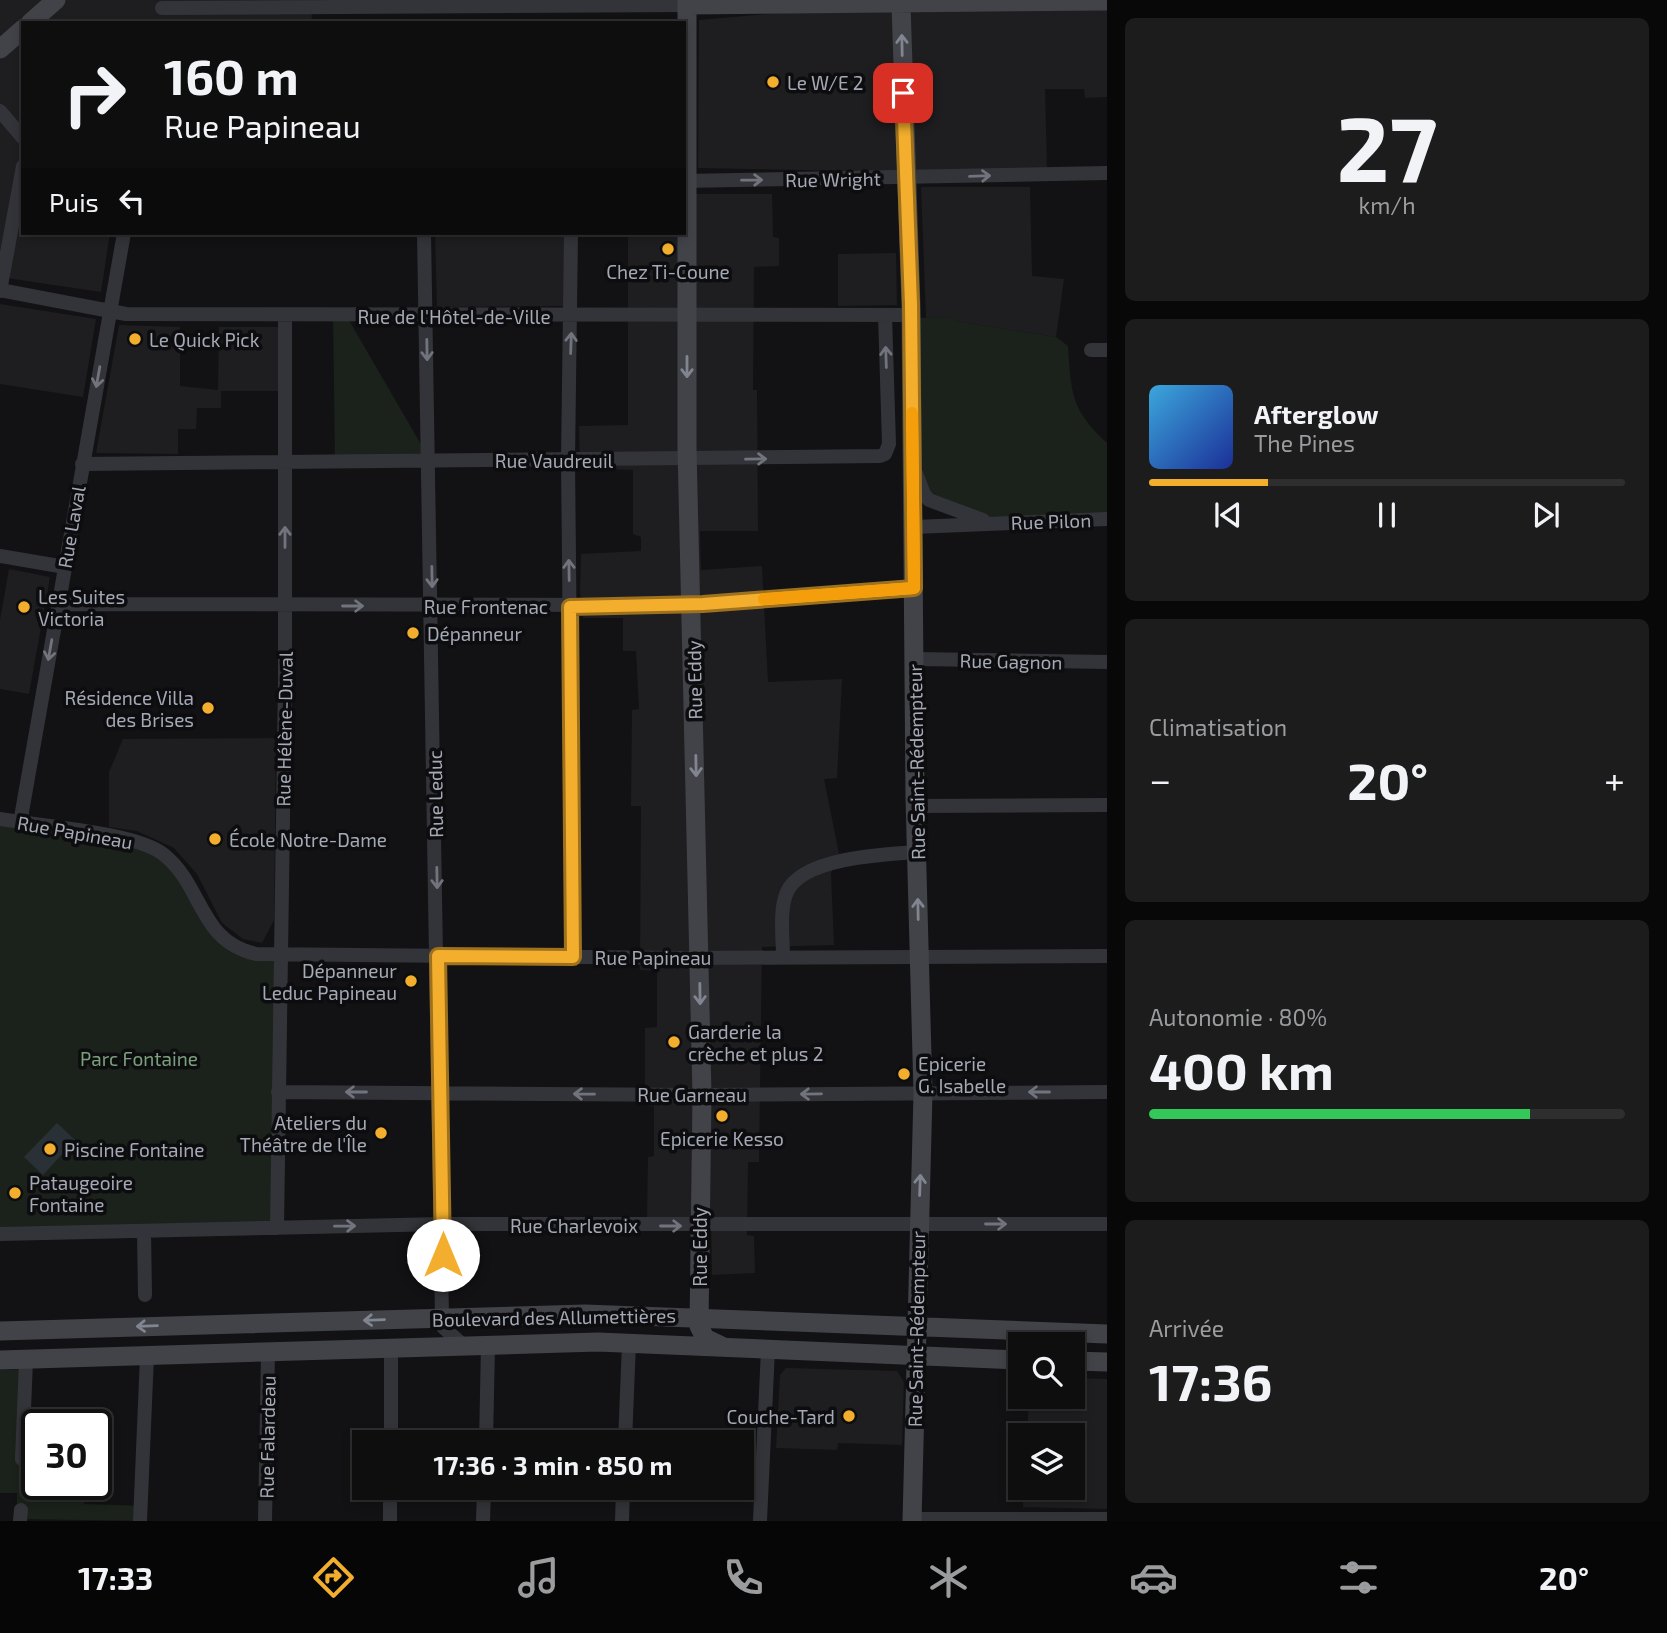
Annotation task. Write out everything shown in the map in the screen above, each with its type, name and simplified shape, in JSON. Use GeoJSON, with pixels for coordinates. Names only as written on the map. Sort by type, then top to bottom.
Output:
{"type":"FeatureCollection","features":[{"type":"Feature","properties":{"kind":"main road"},"geometry":{"type":"LineString","coordinates":[[32,21],[56,0]]}},
{"type":"Feature","properties":{"kind":"main road"},"geometry":{"type":"LineString","coordinates":[[687,3],[1107,1]]}},
{"type":"Feature","properties":{"kind":"main road","name":"Rue Eddy"},"geometry":{"type":"LineString","coordinates":[[686,92],[687,3]]}},
{"type":"Feature","properties":{"kind":"main road","name":"Rue Saint-Rédempteur"},"geometry":{"type":"LineString","coordinates":[[901,4],[911,315],[916,806],[923,1093],[912,1520]]}},
{"type":"Feature","properties":{"kind":"main road"},"geometry":{"type":"LineString","coordinates":[[0,49],[21,31]]}},
{"type":"Feature","properties":{"kind":"main road","name":"Rue Eddy"},"geometry":{"type":"LineString","coordinates":[[686,235],[687,459],[702,1095],[699,1316]]}},
{"type":"Feature","properties":{"kind":"main road","name":"Boulevard des Allumettières"},"geometry":{"type":"LineString","coordinates":[[0,1331],[585,1314],[699,1316],[1107,1334]]}},
{"type":"Feature","properties":{"kind":"main road"},"geometry":{"type":"LineString","coordinates":[[699,1316],[701,1334],[724,1347]]}},
{"type":"Feature","properties":{"kind":"main road","name":"Boulevard des Allumettières"},"geometry":{"type":"LineString","coordinates":[[0,1360],[629,1343],[1008,1360]]}},
{"type":"Feature","properties":{"kind":"main road"},"geometry":{"type":"LineString","coordinates":[[1085,1361],[1107,1362]]}},
{"type":"Feature","properties":{"kind":"street"},"geometry":{"type":"LineString","coordinates":[[162,10],[569,9],[687,3]]}},
{"type":"Feature","properties":{"kind":"street"},"geometry":{"type":"LineString","coordinates":[[0,111],[21,136]]}},
{"type":"Feature","properties":{"kind":"street","name":"Rue Wright"},"geometry":{"type":"LineString","coordinates":[[686,181],[1107,173]]}},
{"type":"Feature","properties":{"kind":"street"},"geometry":{"type":"LineString","coordinates":[[0,290],[21,177]]}},
{"type":"Feature","properties":{"kind":"street","name":"Rue Laval"},"geometry":{"type":"LineString","coordinates":[[20,822],[124,235]]}},
{"type":"Feature","properties":{"kind":"street","name":"Rue Leduc"},"geometry":{"type":"LineString","coordinates":[[424,235],[443,1224],[442,1318]]}},
{"type":"Feature","properties":{"kind":"street"},"geometry":{"type":"LineString","coordinates":[[571,235],[568,460],[573,957]]}},
{"type":"Feature","properties":{"kind":"street","name":"Rue de l'Hôtel-de-Ville"},"geometry":{"type":"LineString","coordinates":[[0,290],[126,314],[687,317],[911,315]]}},
{"type":"Feature","properties":{"kind":"street","name":"Rue Hélène-Duval"},"geometry":{"type":"LineString","coordinates":[[277,1228],[285,606],[285,315]]}},
{"type":"Feature","properties":{"kind":"street","name":"Rue Vaudreuil"},"geometry":{"type":"LineString","coordinates":[[82,464],[687,459],[885,454],[889,444],[885,315]]}},
{"type":"Feature","properties":{"kind":"street"},"geometry":{"type":"LineString","coordinates":[[1091,350],[1107,350]]}},
{"type":"Feature","properties":{"kind":"street","name":"Rue Pilon"},"geometry":{"type":"LineString","coordinates":[[913,463],[924,495],[929,500],[995,523]]}},
{"type":"Feature","properties":{"kind":"street","name":"Rue Pilon"},"geometry":{"type":"LineString","coordinates":[[914,527],[1107,519]]}},
{"type":"Feature","properties":{"kind":"street"},"geometry":{"type":"LineString","coordinates":[[0,556],[65,567]]}},
{"type":"Feature","properties":{"kind":"street","name":"Rue Frontenac"},"geometry":{"type":"LineString","coordinates":[[58,604],[570,607],[691,604],[914,588]]}},
{"type":"Feature","properties":{"kind":"street","name":"Rue Gagnon"},"geometry":{"type":"LineString","coordinates":[[914,659],[1107,663]]}},
{"type":"Feature","properties":{"kind":"street"},"geometry":{"type":"LineString","coordinates":[[916,806],[1107,804]]}},
{"type":"Feature","properties":{"kind":"street","name":"Rue Papineau"},"geometry":{"type":"LineString","coordinates":[[0,819],[152,847],[181,873],[221,938],[243,951],[280,955],[700,958],[1107,956]]}},
{"type":"Feature","properties":{"kind":"street"},"geometry":{"type":"LineString","coordinates":[[783,957],[785,898],[797,879],[857,857],[917,852]]}},
{"type":"Feature","properties":{"kind":"street","name":"Rue Garneau"},"geometry":{"type":"LineString","coordinates":[[278,1092],[702,1095],[1107,1092]]}},
{"type":"Feature","properties":{"kind":"street","name":"Rue Charlevoix"},"geometry":{"type":"LineString","coordinates":[[0,1234],[443,1224],[1107,1224]]}},
{"type":"Feature","properties":{"kind":"street"},"geometry":{"type":"LineString","coordinates":[[144,1231],[145,1295]]}},
{"type":"Feature","properties":{"kind":"street"},"geometry":{"type":"LineString","coordinates":[[442,1318],[443,1327],[464,1346]]}},
{"type":"Feature","properties":{"kind":"street"},"geometry":{"type":"LineString","coordinates":[[625,1430],[629,1343]]}},
{"type":"Feature","properties":{"kind":"street"},"geometry":{"type":"LineString","coordinates":[[486,1430],[488,1345]]}},
{"type":"Feature","properties":{"kind":"street"},"geometry":{"type":"LineString","coordinates":[[391,1348],[391,1430]]}},
{"type":"Feature","properties":{"kind":"street"},"geometry":{"type":"LineString","coordinates":[[760,1521],[768,1349]]}},
{"type":"Feature","properties":{"kind":"street","name":"Rue Falardeau"},"geometry":{"type":"LineString","coordinates":[[265,1521],[268,1352]]}},
{"type":"Feature","properties":{"kind":"street"},"geometry":{"type":"LineString","coordinates":[[140,1521],[147,1356]]}},
{"type":"Feature","properties":{"kind":"street"},"geometry":{"type":"LineString","coordinates":[[24,1409],[26,1360]]}},
{"type":"Feature","properties":{"kind":"street"},"geometry":{"type":"LineString","coordinates":[[390,1500],[390,1521]]}},
{"type":"Feature","properties":{"kind":"street"},"geometry":{"type":"LineString","coordinates":[[483,1521],[484,1500]]}},
{"type":"Feature","properties":{"kind":"street"},"geometry":{"type":"LineString","coordinates":[[622,1521],[623,1500]]}},
{"type":"Feature","properties":{"kind":"street"},"geometry":{"type":"LineString","coordinates":[[912,1520],[1107,1519]]}},
{"type":"Feature","properties":{"kind":"shaded area"},"geometry":{"type":"Polygon","coordinates":[[[0,0],[311,0],[312,21],[21,21],[21,235],[110,235],[101,292],[0,277],[0,0]]]}},
{"type":"Feature","properties":{"kind":"shaded area"},"geometry":{"type":"Polygon","coordinates":[[[1107,7],[1107,97],[1085,98],[1084,89],[1045,89],[1047,169],[901,172],[698,168],[699,20],[814,10],[1107,7]]]}},
{"type":"Feature","properties":{"kind":"shaded area"},"geometry":{"type":"Polygon","coordinates":[[[921,187],[1030,187],[1032,276],[1064,279],[1056,337],[955,321],[955,317],[926,318],[921,187]]]}},
{"type":"Feature","properties":{"kind":"shaded area"},"geometry":{"type":"Polygon","coordinates":[[[686,194],[772,194],[773,237],[779,238],[779,266],[754,267],[753,390],[757,390],[758,531],[700,531],[701,570],[762,566],[768,682],[842,679],[837,778],[824,779],[839,854],[831,873],[834,945],[762,947],[759,1162],[748,1162],[747,1235],[754,1236],[755,1273],[712,1275],[711,1217],[647,1218],[648,1157],[654,1156],[654,1106],[645,1105],[645,1028],[657,1027],[657,971],[640,970],[641,806],[631,806],[632,710],[639,709],[636,651],[623,651],[623,618],[583,618],[580,592],[581,554],[641,551],[641,537],[633,534],[633,470],[580,468],[579,426],[628,425],[628,235],[686,235],[686,194]]]}},
{"type":"Feature","properties":{"kind":"shaded area"},"geometry":{"type":"Polygon","coordinates":[[[435,235],[565,235],[565,306],[437,307],[435,235]]]}},
{"type":"Feature","properties":{"kind":"shaded area"},"geometry":{"type":"Polygon","coordinates":[[[896,253],[897,305],[838,306],[838,254],[896,253]]]}},
{"type":"Feature","properties":{"kind":"shaded area"},"geometry":{"type":"Polygon","coordinates":[[[0,304],[96,319],[83,397],[0,384],[0,304]]]}},
{"type":"Feature","properties":{"kind":"shaded area"},"geometry":{"type":"Polygon","coordinates":[[[119,325],[180,327],[180,386],[218,390],[219,327],[279,327],[279,391],[221,391],[221,408],[197,408],[196,429],[178,429],[178,454],[96,453],[119,325]]]}},
{"type":"Feature","properties":{"kind":"shaded area","name":"Les Suites Victoria"},"geometry":{"type":"Polygon","coordinates":[[[9,569],[50,577],[29,694],[0,689],[0,620],[9,569]]]}},
{"type":"Feature","properties":{"kind":"shaded area","name":"École Notre-Dame"},"geometry":{"type":"Polygon","coordinates":[[[276,738],[274,920],[262,943],[243,939],[222,923],[197,874],[174,848],[137,831],[109,827],[109,772],[123,739],[276,738]]]}},
{"type":"Feature","properties":{"kind":"shaded area","name":"Piscine Fontaine"},"geometry":{"type":"Polygon","coordinates":[[[57,1123],[75,1140],[43,1175],[24,1157],[57,1123]]]}},
{"type":"Feature","properties":{"kind":"shaded area"},"geometry":{"type":"Polygon","coordinates":[[[786,1368],[897,1371],[904,1382],[902,1445],[838,1443],[837,1450],[776,1448],[780,1375],[786,1368]]]}},
{"type":"Feature","properties":{"kind":"shaded area"},"geometry":{"type":"Polygon","coordinates":[[[1085,1378],[1107,1379],[1107,1509],[1023,1507],[1023,1500],[1085,1500],[1085,1423],[1028,1423],[1028,1409],[1085,1409],[1085,1378]]]}},
{"type":"Feature","properties":{"kind":"green space"},"geometry":{"type":"Polygon","coordinates":[[[333,315],[346,315],[430,460],[335,460],[333,315]]]}},
{"type":"Feature","properties":{"kind":"green space"},"geometry":{"type":"Polygon","coordinates":[[[955,317],[955,321],[1056,337],[1068,346],[1075,400],[1086,421],[1107,443],[1107,519],[994,523],[924,494],[911,318],[955,317]]]}},
{"type":"Feature","properties":{"kind":"green space","name":"Parc Fontaine"},"geometry":{"type":"Polygon","coordinates":[[[0,819],[124,840],[163,854],[221,938],[280,955],[277,1228],[0,1234],[0,819]]]}},
{"type":"Feature","properties":{"kind":"green space"},"geometry":{"type":"Polygon","coordinates":[[[31,1369],[29,1409],[21,1409],[21,1500],[84,1500],[84,1504],[146,1506],[146,1521],[17,1519],[17,1493],[0,1493],[0,1370],[31,1369]]]}},
{"type":"Feature","properties":{"kind":"slow traffic"},"geometry":{"type":"LineString","coordinates":[[764,599],[914,588],[912,413]]}},
{"type":"Feature","properties":{"kind":"place","name":"Le W/E 2"},"geometry":{"type":"Point","coordinates":[773,82]}},
{"type":"Feature","properties":{"kind":"place","name":"Chez Ti-Coune"},"geometry":{"type":"Point","coordinates":[668,249]}},
{"type":"Feature","properties":{"kind":"place","name":"Le Quick Pick"},"geometry":{"type":"Point","coordinates":[135,339]}},
{"type":"Feature","properties":{"kind":"place","name":"Les Suites Victoria"},"geometry":{"type":"Point","coordinates":[24,607]}},
{"type":"Feature","properties":{"kind":"place","name":"Dépanneur"},"geometry":{"type":"Point","coordinates":[413,633]}},
{"type":"Feature","properties":{"kind":"place","name":"Résidence Villa des Brises"},"geometry":{"type":"Point","coordinates":[208,708]}},
{"type":"Feature","properties":{"kind":"place","name":"École Notre-Dame"},"geometry":{"type":"Point","coordinates":[215,839]}},
{"type":"Feature","properties":{"kind":"place","name":"Dépanneur Leduc Papineau"},"geometry":{"type":"Point","coordinates":[411,981]}},
{"type":"Feature","properties":{"kind":"place","name":"Garderie la crèche et plus 2"},"geometry":{"type":"Point","coordinates":[674,1042]}},
{"type":"Feature","properties":{"kind":"place","name":"Epicerie G. Isabelle"},"geometry":{"type":"Point","coordinates":[904,1074]}},
{"type":"Feature","properties":{"kind":"place","name":"Epicerie Kesso"},"geometry":{"type":"Point","coordinates":[722,1116]}},
{"type":"Feature","properties":{"kind":"place","name":"Ateliers du Théâtre de l'Île"},"geometry":{"type":"Point","coordinates":[381,1133]}},
{"type":"Feature","properties":{"kind":"place","name":"Piscine Fontaine"},"geometry":{"type":"Point","coordinates":[50,1149]}},
{"type":"Feature","properties":{"kind":"place","name":"Pataugeoire Fontaine"},"geometry":{"type":"Point","coordinates":[15,1193]}},
{"type":"Feature","properties":{"kind":"place","name":"Couche-Tard"},"geometry":{"type":"Point","coordinates":[849,1416]}},
{"type":"Feature","properties":{"kind":"route"},"geometry":{"type":"LineString","coordinates":[[443,1255],[438,956],[573,957],[570,607],[703,604],[914,588],[911,304],[903,93]]}}]}
